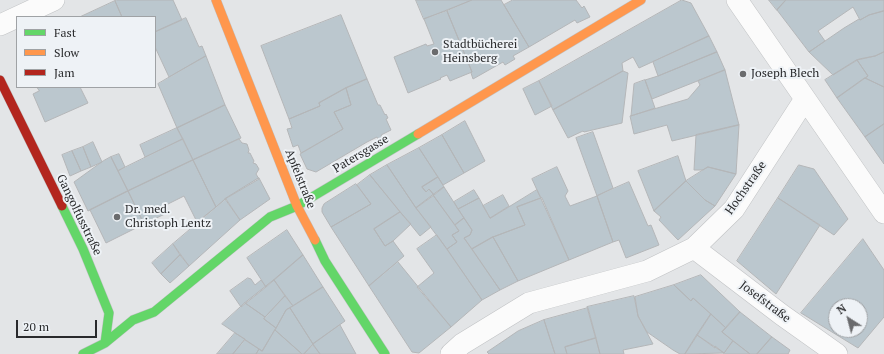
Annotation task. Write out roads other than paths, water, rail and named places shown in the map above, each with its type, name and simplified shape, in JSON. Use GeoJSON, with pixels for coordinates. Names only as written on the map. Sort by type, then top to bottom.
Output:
{"type":"FeatureCollection","features":[{"type":"Feature","properties":{"kind":"street"},"geometry":{"type":"LineString","coordinates":[[18,16],[54,0]]}},
{"type":"Feature","properties":{"kind":"street","name":"Apfelstraße"},"geometry":{"type":"LineString","coordinates":[[216,0],[297,206],[325,261],[385,354]]}},
{"type":"Feature","properties":{"kind":"street","name":"Patersgasse"},"geometry":{"type":"LineString","coordinates":[[104,343],[133,320],[154,312],[270,217],[297,206],[641,0]]}},
{"type":"Feature","properties":{"kind":"street"},"geometry":{"type":"LineString","coordinates":[[737,0],[884,213]]}},
{"type":"Feature","properties":{"kind":"street"},"geometry":{"type":"LineString","coordinates":[[0,24],[16,17]]}},
{"type":"Feature","properties":{"kind":"street","name":"Gangolfusstraße"},"geometry":{"type":"LineString","coordinates":[[0,80],[83,249],[109,314],[104,343]]}},
{"type":"Feature","properties":{"kind":"street","name":"Hochstraße"},"geometry":{"type":"LineString","coordinates":[[451,354],[462,344],[529,303],[648,270],[694,248],[734,209],[805,99]]}},
{"type":"Feature","properties":{"kind":"street","name":"Josefstraße"},"geometry":{"type":"LineString","coordinates":[[694,248],[782,315],[837,354]]}},
{"type":"Feature","properties":{"kind":"street"},"geometry":{"type":"LineString","coordinates":[[83,354],[104,343]]}},
{"type":"Feature","properties":{"kind":"place","name":"Stadtbücherei Heinsberg"},"geometry":{"type":"Point","coordinates":[435,52]}},
{"type":"Feature","properties":{"kind":"place","name":"Joseph Blech"},"geometry":{"type":"Point","coordinates":[743,74]}},
{"type":"Feature","properties":{"kind":"place","name":"Dr. med. Christoph Lentz"},"geometry":{"type":"Point","coordinates":[117,217]}}]}
